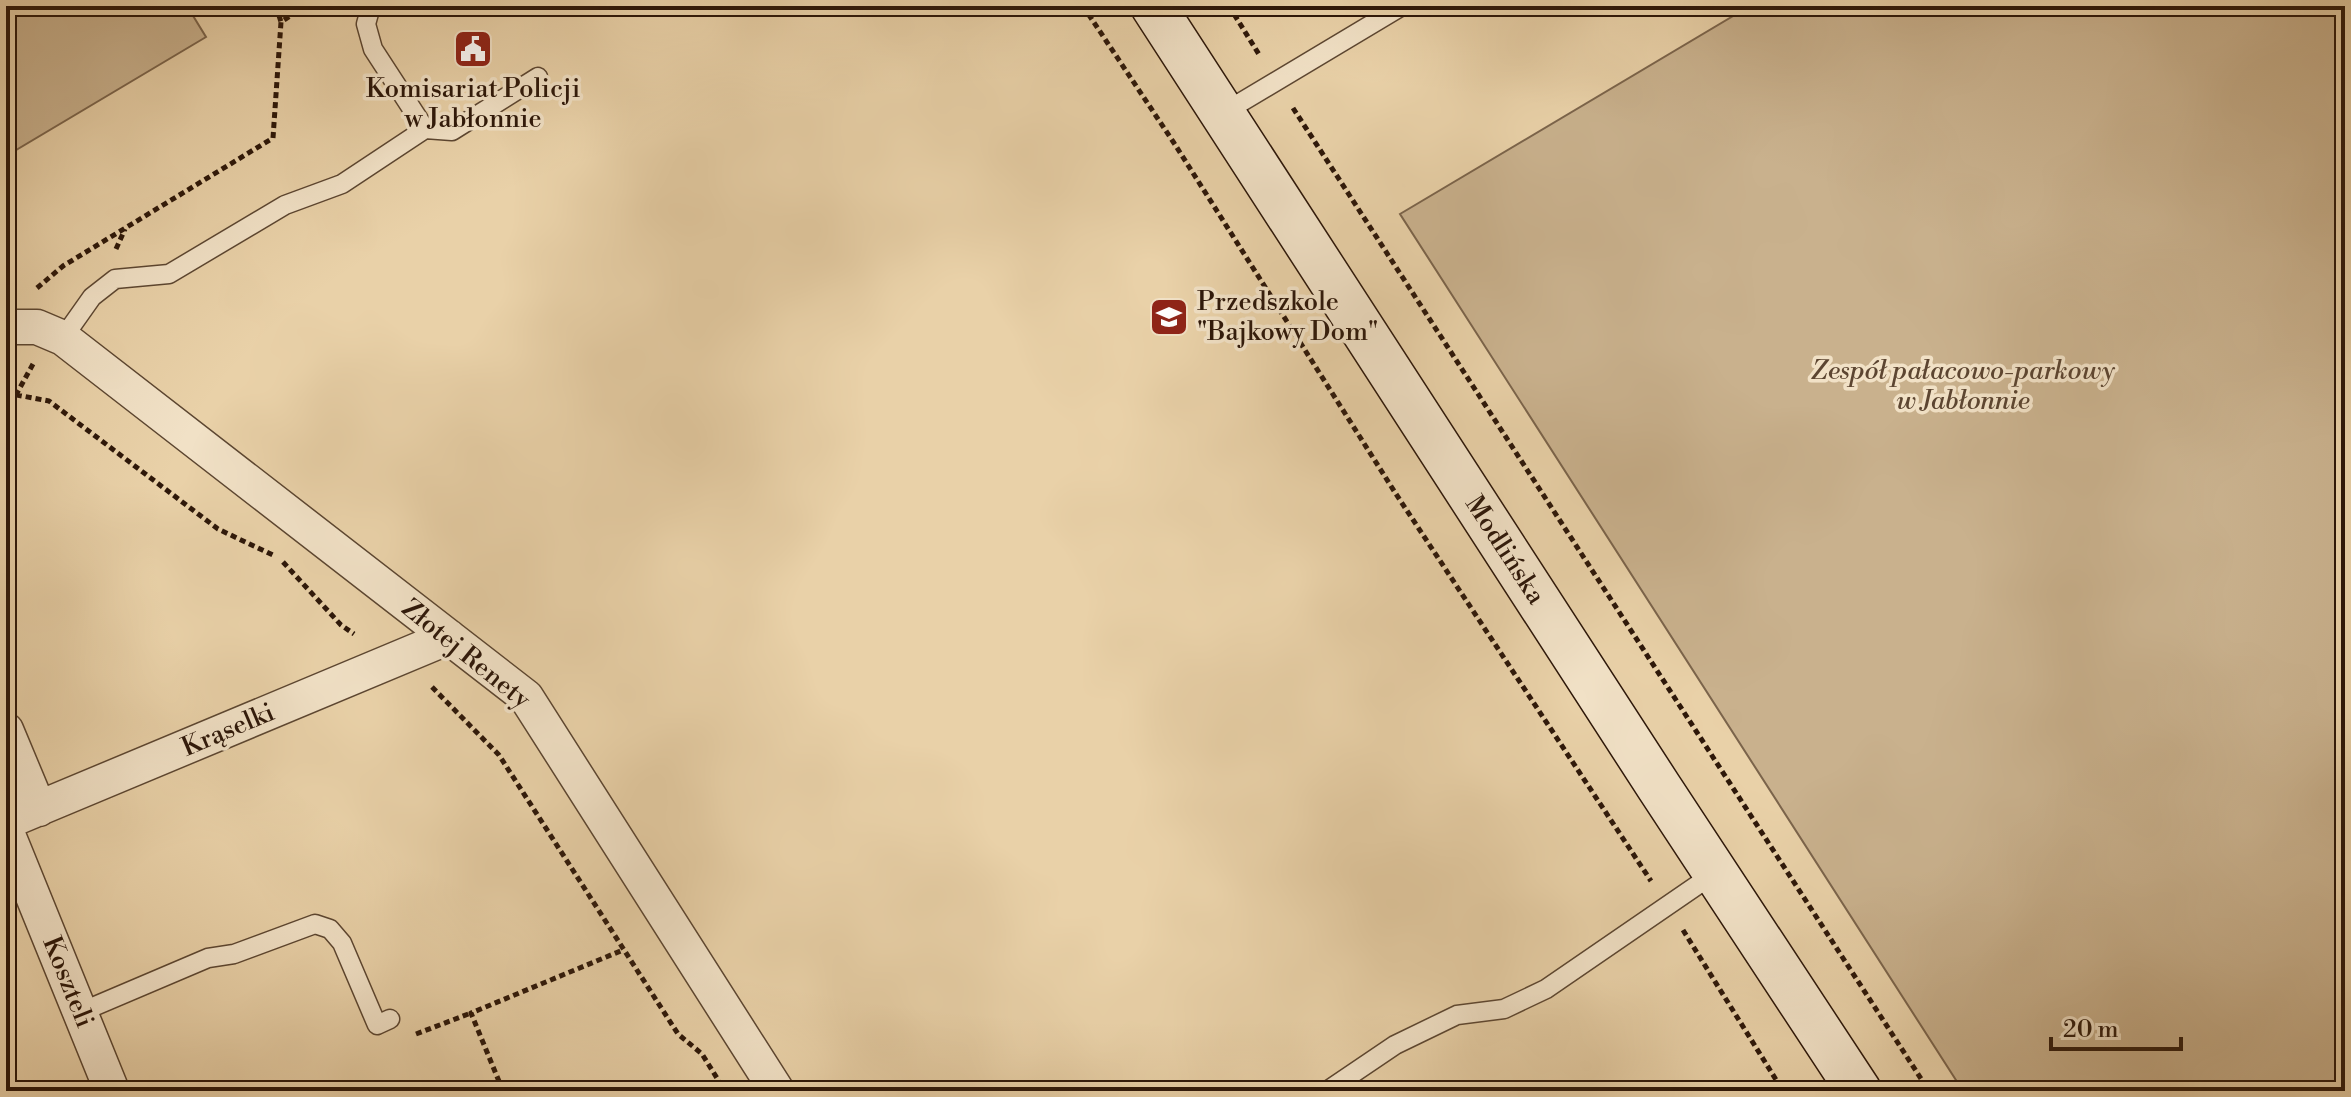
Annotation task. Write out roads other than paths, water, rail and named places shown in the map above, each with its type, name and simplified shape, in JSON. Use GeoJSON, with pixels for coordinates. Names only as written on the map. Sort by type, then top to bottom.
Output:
{"type":"FeatureCollection","features":[{"type":"Feature","properties":{"kind":"main road","name":"Modlińska"},"geometry":{"type":"LineString","coordinates":[[1153,6],[1859,1091]]}},
{"type":"Feature","properties":{"kind":"street"},"geometry":{"type":"LineString","coordinates":[[6,327],[37,327],[70,344]]}},
{"type":"Feature","properties":{"kind":"street","name":"Złotej Renety"},"geometry":{"type":"LineString","coordinates":[[70,344],[526,697],[777,1091]]}},
{"type":"Feature","properties":{"kind":"street","name":"Krąselki"},"geometry":{"type":"LineString","coordinates":[[6,822],[449,637]]}},
{"type":"Feature","properties":{"kind":"street"},"geometry":{"type":"LineString","coordinates":[[6,730],[39,809]]}},
{"type":"Feature","properties":{"kind":"street","name":"Koszteli"},"geometry":{"type":"LineString","coordinates":[[6,830],[112,1091]]}},
{"type":"Feature","properties":{"kind":"lane"},"geometry":{"type":"LineString","coordinates":[[371,6],[366,24],[373,49],[425,129]]}},
{"type":"Feature","properties":{"kind":"lane"},"geometry":{"type":"LineString","coordinates":[[1223,113],[1402,6]]}},
{"type":"Feature","properties":{"kind":"lane"},"geometry":{"type":"LineString","coordinates":[[70,344],[92,297],[115,279],[169,274],[285,205],[342,184],[425,129],[452,131],[538,77]]}},
{"type":"Feature","properties":{"kind":"lane"},"geometry":{"type":"LineString","coordinates":[[1327,1091],[1395,1045],[1457,1015],[1504,1009],[1546,989],[1715,873]]}},
{"type":"Feature","properties":{"kind":"lane"},"geometry":{"type":"LineString","coordinates":[[81,1012],[208,958],[234,954],[315,924],[330,929],[342,943],[377,1025],[390,1019]]}},
{"type":"Feature","properties":{"kind":"place","name":"Komisariat Policji w Jabłonnie"},"geometry":{"type":"Point","coordinates":[473,49]}},
{"type":"Feature","properties":{"kind":"place","name":"Przedszkole \"Bajkowy Dom\""},"geometry":{"type":"Point","coordinates":[1169,317]}},
{"type":"Feature","properties":{"kind":"park label","name":"Zespół pałacowo-parkowy w Jabłonnie"},"geometry":{"type":"Point","coordinates":[1963,386]}}]}
